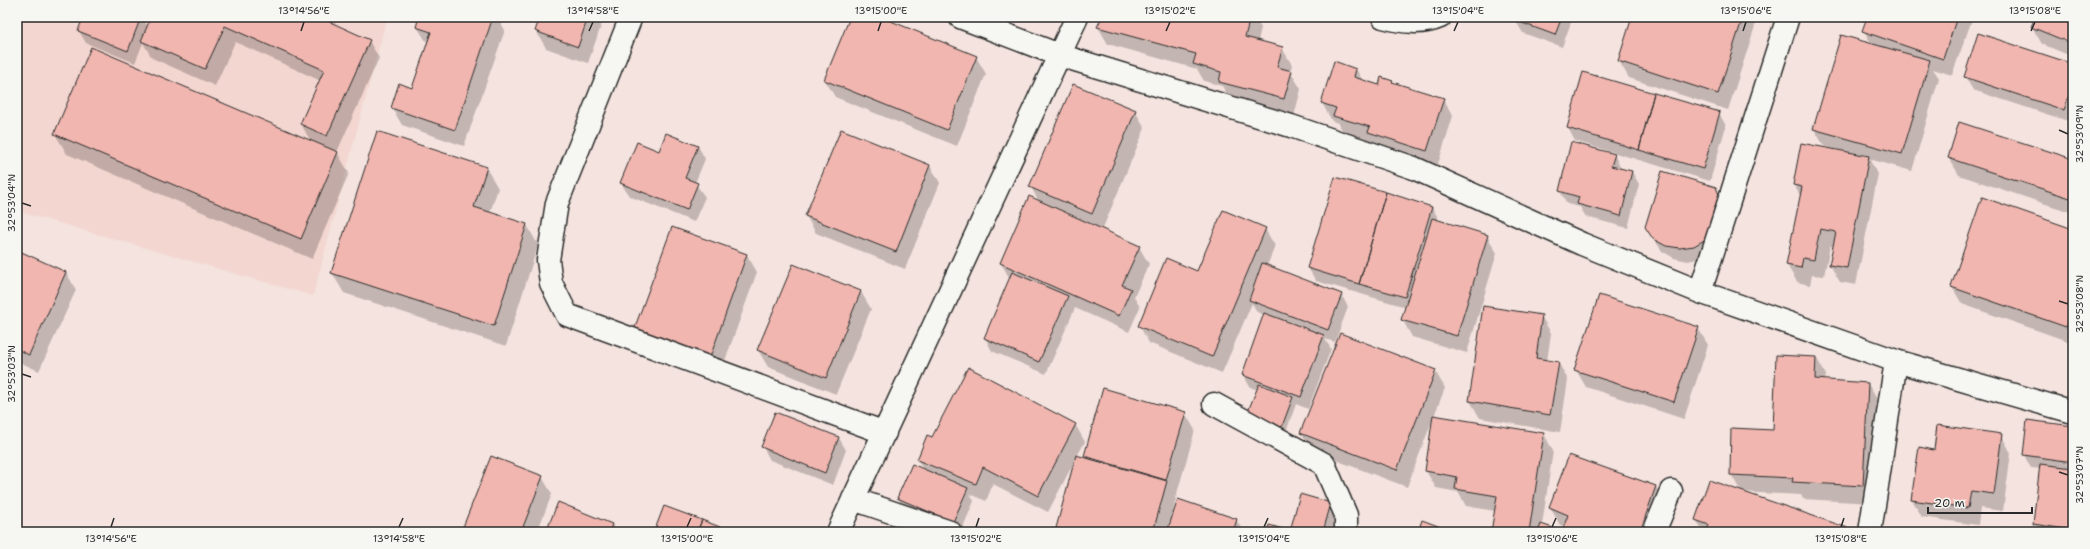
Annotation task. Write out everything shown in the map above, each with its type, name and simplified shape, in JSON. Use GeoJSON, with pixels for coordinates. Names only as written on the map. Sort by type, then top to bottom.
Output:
{"type":"FeatureCollection","features":[{"type":"Feature","properties":{"kind":"street"},"geometry":{"type":"LineString","coordinates":[[631,17],[557,203],[548,260],[551,283],[567,315],[885,433]]}},
{"type":"Feature","properties":{"kind":"street"},"geometry":{"type":"LineString","coordinates":[[960,17],[1059,55],[1291,126],[1414,168],[1582,244],[1700,292],[1896,361],[2073,412]]}},
{"type":"Feature","properties":{"kind":"street"},"geometry":{"type":"LineString","coordinates":[[838,532],[1077,17]]}},
{"type":"Feature","properties":{"kind":"street"},"geometry":{"type":"LineString","coordinates":[[1384,17],[1403,22],[1432,21],[1440,17]]}},
{"type":"Feature","properties":{"kind":"street"},"geometry":{"type":"LineString","coordinates":[[1700,292],[1788,17]]}},
{"type":"Feature","properties":{"kind":"street"},"geometry":{"type":"LineString","coordinates":[[1870,532],[1896,361]]}},
{"type":"Feature","properties":{"kind":"street"},"geometry":{"type":"LineString","coordinates":[[1214,404],[1324,464],[1346,515],[1346,532]]}},
{"type":"Feature","properties":{"kind":"street"},"geometry":{"type":"LineString","coordinates":[[1654,532],[1671,492]]}},
{"type":"Feature","properties":{"kind":"street"},"geometry":{"type":"LineString","coordinates":[[853,498],[950,532]]}},
{"type":"Feature","properties":{"kind":"shaded area"},"geometry":{"type":"Polygon","coordinates":[[[17,17],[387,17],[313,296],[17,211],[17,17]]]}},
{"type":"Feature","properties":{"kind":"building"},"geometry":{"type":"Polygon","coordinates":[[[83,17],[141,17],[128,51],[78,31],[83,17]]]}},
{"type":"Feature","properties":{"kind":"building"},"geometry":{"type":"Polygon","coordinates":[[[151,17],[319,17],[370,40],[327,136],[300,124],[324,70],[225,26],[205,69],[141,41],[151,17]]]}},
{"type":"Feature","properties":{"kind":"building"},"geometry":{"type":"Polygon","coordinates":[[[419,17],[493,17],[455,130],[391,108],[399,83],[412,88],[431,32],[416,27],[419,17]]]}},
{"type":"Feature","properties":{"kind":"building"},"geometry":{"type":"Polygon","coordinates":[[[540,17],[588,17],[578,47],[535,31],[540,17]]]}},
{"type":"Feature","properties":{"kind":"building"},"geometry":{"type":"Polygon","coordinates":[[[850,17],[881,17],[977,56],[947,130],[824,80],[850,17]]]}},
{"type":"Feature","properties":{"kind":"building"},"geometry":{"type":"Polygon","coordinates":[[[1102,17],[1250,17],[1245,37],[1283,47],[1277,67],[1292,71],[1284,99],[1219,82],[1221,72],[1193,64],[1196,54],[1097,27],[1102,17]]]}},
{"type":"Feature","properties":{"kind":"building"},"geometry":{"type":"Polygon","coordinates":[[[1515,17],[1562,17],[1555,35],[1514,20],[1515,17]]]}},
{"type":"Feature","properties":{"kind":"building"},"geometry":{"type":"Polygon","coordinates":[[[1632,17],[1743,17],[1718,94],[1618,61],[1632,17]]]}},
{"type":"Feature","properties":{"kind":"building"},"geometry":{"type":"Polygon","coordinates":[[[1867,17],[1957,17],[1943,59],[1862,31],[1867,17]]]}},
{"type":"Feature","properties":{"kind":"building"},"geometry":{"type":"Polygon","coordinates":[[[2035,17],[2073,17],[2073,44],[2031,27],[2035,17]]]}},
{"type":"Feature","properties":{"kind":"building"},"geometry":{"type":"Polygon","coordinates":[[[1978,33],[2073,64],[2073,83],[2064,110],[1964,77],[1978,33]]]}},
{"type":"Feature","properties":{"kind":"building"},"geometry":{"type":"Polygon","coordinates":[[[1841,35],[1930,60],[1902,154],[1813,129],[1841,35]]]}},
{"type":"Feature","properties":{"kind":"building"},"geometry":{"type":"Polygon","coordinates":[[[91,47],[338,152],[301,239],[54,134],[91,47]]]}},
{"type":"Feature","properties":{"kind":"building"},"geometry":{"type":"Polygon","coordinates":[[[1334,61],[1356,69],[1354,77],[1379,85],[1381,77],[1393,81],[1392,82],[1444,98],[1427,151],[1368,132],[1370,127],[1333,116],[1336,108],[1321,103],[1334,61]]]}},
{"type":"Feature","properties":{"kind":"building"},"geometry":{"type":"Polygon","coordinates":[[[1583,72],[1654,93],[1639,150],[1567,128],[1583,72]]]}},
{"type":"Feature","properties":{"kind":"building"},"geometry":{"type":"Polygon","coordinates":[[[1073,84],[1136,110],[1092,214],[1029,187],[1073,84]]]}},
{"type":"Feature","properties":{"kind":"building"},"geometry":{"type":"Polygon","coordinates":[[[1654,93],[1720,112],[1703,169],[1639,150],[1654,93]]]}},
{"type":"Feature","properties":{"kind":"building"},"geometry":{"type":"Polygon","coordinates":[[[1959,122],[2073,159],[2073,199],[1948,158],[1959,122]]]}},
{"type":"Feature","properties":{"kind":"building"},"geometry":{"type":"Polygon","coordinates":[[[841,129],[930,165],[896,252],[805,216],[841,129]]]}},
{"type":"Feature","properties":{"kind":"building"},"geometry":{"type":"Polygon","coordinates":[[[377,131],[487,167],[474,207],[527,224],[494,326],[331,273],[377,131]]]}},
{"type":"Feature","properties":{"kind":"building"},"geometry":{"type":"Polygon","coordinates":[[[666,133],[698,146],[685,178],[698,183],[687,210],[620,183],[637,142],[659,151],[666,133]]]}},
{"type":"Feature","properties":{"kind":"building"},"geometry":{"type":"Polygon","coordinates":[[[1571,142],[1615,154],[1611,166],[1632,171],[1621,216],[1577,204],[1579,197],[1559,191],[1571,142]]]}},
{"type":"Feature","properties":{"kind":"building"},"geometry":{"type":"Polygon","coordinates":[[[1801,143],[1869,156],[1847,268],[1829,265],[1836,232],[1820,229],[1814,260],[1803,258],[1801,268],[1786,265],[1802,187],[1793,185],[1801,143]]]}},
{"type":"Feature","properties":{"kind":"building"},"geometry":{"type":"Polygon","coordinates":[[[1662,171],[1716,187],[1721,200],[1706,239],[1694,246],[1680,248],[1666,246],[1653,239],[1645,227],[1662,171]]]}},
{"type":"Feature","properties":{"kind":"building"},"geometry":{"type":"Polygon","coordinates":[[[1335,177],[1386,192],[1359,284],[1307,268],[1335,177]]]}},
{"type":"Feature","properties":{"kind":"building"},"geometry":{"type":"Polygon","coordinates":[[[1386,192],[1432,207],[1405,297],[1359,284],[1386,192]]]}},
{"type":"Feature","properties":{"kind":"building"},"geometry":{"type":"Polygon","coordinates":[[[1029,196],[1140,246],[1122,285],[1131,289],[1119,316],[1000,263],[1029,196]]]}},
{"type":"Feature","properties":{"kind":"building"},"geometry":{"type":"Polygon","coordinates":[[[1982,197],[2073,229],[2073,307],[2066,327],[1951,287],[1982,197]]]}},
{"type":"Feature","properties":{"kind":"building"},"geometry":{"type":"Polygon","coordinates":[[[1223,210],[1266,228],[1212,357],[1138,326],[1166,258],[1197,271],[1223,210]]]}},
{"type":"Feature","properties":{"kind":"building"},"geometry":{"type":"Polygon","coordinates":[[[1432,218],[1488,235],[1457,336],[1401,320],[1432,218]]]}},
{"type":"Feature","properties":{"kind":"building"},"geometry":{"type":"Polygon","coordinates":[[[672,227],[747,254],[708,363],[632,335],[672,227]]]}},
{"type":"Feature","properties":{"kind":"building"},"geometry":{"type":"Polygon","coordinates":[[[17,250],[66,272],[29,355],[17,349],[17,250]]]}},
{"type":"Feature","properties":{"kind":"building"},"geometry":{"type":"Polygon","coordinates":[[[1262,263],[1342,294],[1328,330],[1249,300],[1262,263]]]}},
{"type":"Feature","properties":{"kind":"building"},"geometry":{"type":"Polygon","coordinates":[[[793,264],[861,291],[826,378],[757,350],[793,264]]]}},
{"type":"Feature","properties":{"kind":"building"},"geometry":{"type":"Polygon","coordinates":[[[1012,272],[1068,296],[1039,362],[984,338],[1012,272]]]}},
{"type":"Feature","properties":{"kind":"building"},"geometry":{"type":"Polygon","coordinates":[[[1599,295],[1699,327],[1674,402],[1574,370],[1599,295]]]}},
{"type":"Feature","properties":{"kind":"building"},"geometry":{"type":"Polygon","coordinates":[[[1483,306],[1542,315],[1536,358],[1559,362],[1550,415],[1469,401],[1483,306]]]}},
{"type":"Feature","properties":{"kind":"building"},"geometry":{"type":"Polygon","coordinates":[[[1264,313],[1324,335],[1301,397],[1242,375],[1264,313]]]}},
{"type":"Feature","properties":{"kind":"building"},"geometry":{"type":"Polygon","coordinates":[[[1340,333],[1436,370],[1397,470],[1300,433],[1340,333]]]}},
{"type":"Feature","properties":{"kind":"building"},"geometry":{"type":"Polygon","coordinates":[[[1776,355],[1816,357],[1815,379],[1868,383],[1863,486],[1792,482],[1793,478],[1730,475],[1731,428],[1773,430],[1776,355]]]}},
{"type":"Feature","properties":{"kind":"building"},"geometry":{"type":"Polygon","coordinates":[[[968,367],[1076,424],[1038,496],[983,467],[976,484],[917,460],[927,435],[932,437],[968,367]]]}},
{"type":"Feature","properties":{"kind":"building"},"geometry":{"type":"Polygon","coordinates":[[[1259,384],[1293,397],[1281,429],[1246,416],[1259,384]]]}},
{"type":"Feature","properties":{"kind":"building"},"geometry":{"type":"Polygon","coordinates":[[[1103,388],[1186,412],[1166,480],[1084,456],[1103,388]]]}},
{"type":"Feature","properties":{"kind":"building"},"geometry":{"type":"Polygon","coordinates":[[[775,412],[839,437],[825,473],[761,447],[775,412]]]}},
{"type":"Feature","properties":{"kind":"building"},"geometry":{"type":"Polygon","coordinates":[[[1433,415],[1544,433],[1529,532],[1491,532],[1497,496],[1455,489],[1457,477],[1425,471],[1433,415]]]}},
{"type":"Feature","properties":{"kind":"building"},"geometry":{"type":"Polygon","coordinates":[[[2027,420],[2073,426],[2073,462],[2023,455],[2027,420]]]}},
{"type":"Feature","properties":{"kind":"building"},"geometry":{"type":"Polygon","coordinates":[[[1937,425],[2002,434],[1994,494],[1971,491],[1968,508],[1911,500],[1919,447],[1934,450],[1937,425]]]}},
{"type":"Feature","properties":{"kind":"building"},"geometry":{"type":"Polygon","coordinates":[[[1076,455],[1167,481],[1153,532],[1068,532],[1056,528],[1076,455]]]}},
{"type":"Feature","properties":{"kind":"building"},"geometry":{"type":"Polygon","coordinates":[[[1569,455],[1656,486],[1640,532],[1538,532],[1541,524],[1562,531],[1568,515],[1549,507],[1569,455]]]}},
{"type":"Feature","properties":{"kind":"building"},"geometry":{"type":"Polygon","coordinates":[[[491,456],[543,476],[521,532],[461,532],[491,456]]]}},
{"type":"Feature","properties":{"kind":"building"},"geometry":{"type":"Polygon","coordinates":[[[912,464],[968,488],[953,522],[897,498],[912,464]]]}},
{"type":"Feature","properties":{"kind":"building"},"geometry":{"type":"Polygon","coordinates":[[[2040,464],[2073,468],[2073,530],[2033,524],[2040,464]]]}},
{"type":"Feature","properties":{"kind":"building"},"geometry":{"type":"Polygon","coordinates":[[[1709,480],[1848,528],[1846,532],[1706,532],[1709,525],[1695,520],[1709,480]]]}},
{"type":"Feature","properties":{"kind":"building"},"geometry":{"type":"Polygon","coordinates":[[[1300,494],[1331,503],[1323,532],[1267,532],[1269,525],[1290,531],[1300,494]]]}},
{"type":"Feature","properties":{"kind":"building"},"geometry":{"type":"Polygon","coordinates":[[[1178,499],[1237,519],[1233,532],[1167,532],[1178,499]]]}},
{"type":"Feature","properties":{"kind":"building"},"geometry":{"type":"Polygon","coordinates":[[[558,502],[612,524],[609,532],[546,532],[558,502]]]}},
{"type":"Feature","properties":{"kind":"building"},"geometry":{"type":"Polygon","coordinates":[[[664,506],[702,520],[697,532],[654,532],[664,506]]]}},
{"type":"Feature","properties":{"kind":"building"},"geometry":{"type":"Polygon","coordinates":[[[702,520],[733,532],[697,532],[702,520]]]}},
{"type":"Feature","properties":{"kind":"building"},"geometry":{"type":"Polygon","coordinates":[[[1422,520],[1454,532],[1418,532],[1422,520]]]}},
{"type":"Feature","properties":{"kind":"building"},"geometry":{"type":"Polygon","coordinates":[[[2004,528],[2036,532],[2003,532],[2004,528]]]}}]}
